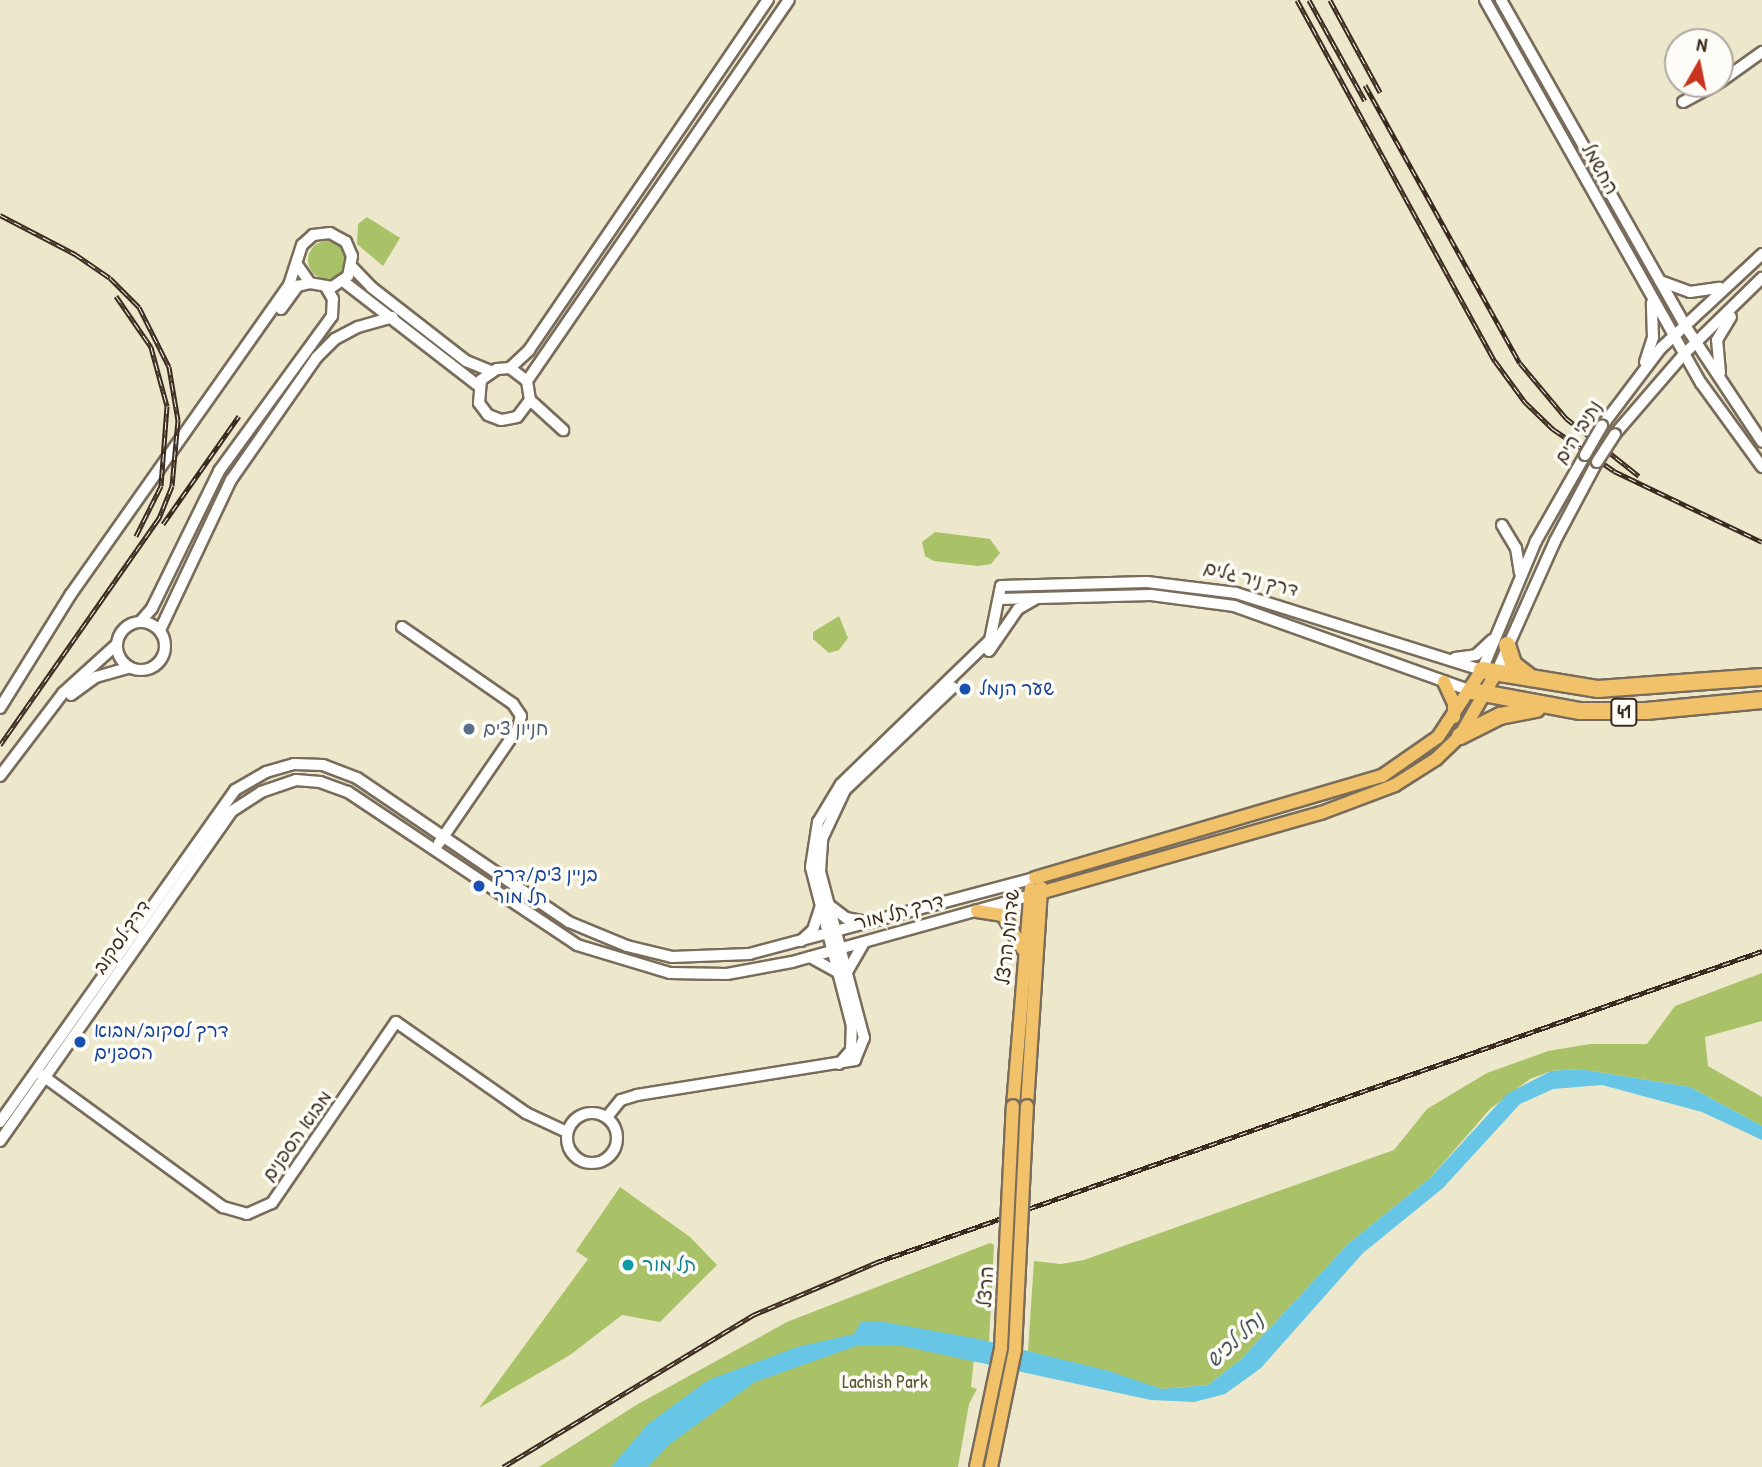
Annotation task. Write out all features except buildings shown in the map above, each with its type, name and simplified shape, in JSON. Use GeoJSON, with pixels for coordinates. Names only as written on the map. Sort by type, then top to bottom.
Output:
{"type":"FeatureCollection","features":[{"type":"Feature","properties":{"kind":"highway"},"geometry":{"type":"LineString","coordinates":[[1502,638],[1522,674],[1543,682]]}},
{"type":"Feature","properties":{"kind":"highway","name":"41"},"geometry":{"type":"LineString","coordinates":[[1489,672],[1543,682],[1625,689],[1762,677]]}},
{"type":"Feature","properties":{"kind":"highway","name":"דרך ניר גלים"},"geometry":{"type":"LineString","coordinates":[[1479,693],[1549,708],[1646,711],[1762,700]]}},
{"type":"Feature","properties":{"kind":"highway"},"geometry":{"type":"LineString","coordinates":[[1460,736],[1500,716],[1549,708]]}},
{"type":"Feature","properties":{"kind":"main road","name":"דרך תל מור"},"geometry":{"type":"LineString","coordinates":[[1029,896],[1374,796],[1416,774],[1460,736],[1489,672]]}},
{"type":"Feature","properties":{"kind":"main road"},"geometry":{"type":"LineString","coordinates":[[1444,682],[1454,703],[1454,718]]}},
{"type":"Feature","properties":{"kind":"main road","name":"דרך תל מור"},"geometry":{"type":"LineString","coordinates":[[1035,878],[1362,784],[1425,748],[1479,693]]}},
{"type":"Feature","properties":{"kind":"main road","name":"שדרות הרצל"},"geometry":{"type":"LineString","coordinates":[[1027,1106],[1044,891],[1035,878]]}},
{"type":"Feature","properties":{"kind":"main road","name":"שדרות הרצל"},"geometry":{"type":"LineString","coordinates":[[1013,1106],[1029,896],[1035,878]]}},
{"type":"Feature","properties":{"kind":"main road"},"geometry":{"type":"LineString","coordinates":[[977,911],[1003,915],[1025,952]]}},
{"type":"Feature","properties":{"kind":"main road","name":"הרצל"},"geometry":{"type":"LineString","coordinates":[[976,1467],[1001,1348],[1013,1106]]}},
{"type":"Feature","properties":{"kind":"main road","name":"הרצל"},"geometry":{"type":"LineString","coordinates":[[991,1467],[1015,1350],[1027,1106]]}},
{"type":"Feature","properties":{"kind":"street"},"geometry":{"type":"LineString","coordinates":[[0,708],[71,594],[188,432],[298,266],[305,241],[325,232],[346,243],[352,267],[371,287],[466,361],[491,371],[510,368],[528,350],[768,0]]}},
{"type":"Feature","properties":{"kind":"street"},"geometry":{"type":"LineString","coordinates":[[563,430],[530,400],[527,381],[789,0]]}},
{"type":"Feature","properties":{"kind":"street","name":"החשמל"},"geometry":{"type":"LineString","coordinates":[[1485,0],[1685,354],[1725,421],[1762,467]]}},
{"type":"Feature","properties":{"kind":"street","name":"החשמל"},"geometry":{"type":"LineString","coordinates":[[1501,0],[1684,324],[1727,392]]}},
{"type":"Feature","properties":{"kind":"street"},"geometry":{"type":"LineString","coordinates":[[1734,72],[1762,52]]}},
{"type":"Feature","properties":{"kind":"street"},"geometry":{"type":"LineString","coordinates":[[1683,102],[1691,98]]}},
{"type":"Feature","properties":{"kind":"street","name":"נתיבי הים"},"geometry":{"type":"LineString","coordinates":[[1489,672],[1521,576],[1549,514],[1602,426],[1642,368],[1684,324],[1762,254]]}},
{"type":"Feature","properties":{"kind":"street"},"geometry":{"type":"LineString","coordinates":[[298,266],[310,283]]}},
{"type":"Feature","properties":{"kind":"street"},"geometry":{"type":"LineString","coordinates":[[0,718],[75,597],[298,286],[310,283],[326,287],[343,281],[352,267]]}},
{"type":"Feature","properties":{"kind":"street","name":"נתיבי הים"},"geometry":{"type":"LineString","coordinates":[[1502,638],[1597,462],[1615,435],[1685,354],[1762,278]]}},
{"type":"Feature","properties":{"kind":"street"},"geometry":{"type":"LineString","coordinates":[[343,281],[479,386]]}},
{"type":"Feature","properties":{"kind":"street"},"geometry":{"type":"LineString","coordinates":[[1660,281],[1690,292],[1723,287]]}},
{"type":"Feature","properties":{"kind":"street"},"geometry":{"type":"LineString","coordinates":[[0,776],[49,710],[117,644],[123,629],[140,622],[152,608],[219,471],[332,316],[333,299],[326,287]]}},
{"type":"Feature","properties":{"kind":"street"},"geometry":{"type":"LineString","coordinates":[[1746,295],[1717,340],[1716,362],[1727,392],[1762,442]]}},
{"type":"Feature","properties":{"kind":"street"},"geometry":{"type":"LineString","coordinates":[[1642,368],[1653,337],[1652,296]]}},
{"type":"Feature","properties":{"kind":"street"},"geometry":{"type":"LineString","coordinates":[[49,710],[96,677],[130,667],[146,670],[159,662],[165,647],[160,630],[231,480],[316,358],[335,339],[358,327],[393,317]]}},
{"type":"Feature","properties":{"kind":"street"},"geometry":{"type":"LineString","coordinates":[[510,368],[527,381]]}},
{"type":"Feature","properties":{"kind":"street"},"geometry":{"type":"LineString","coordinates":[[491,371],[479,386],[479,403],[494,418],[517,417],[530,400]]}},
{"type":"Feature","properties":{"kind":"street"},"geometry":{"type":"LineString","coordinates":[[1502,525],[1516,548],[1521,576]]}},
{"type":"Feature","properties":{"kind":"street","name":"דרך ניר גלים"},"geometry":{"type":"LineString","coordinates":[[1479,693],[1234,606],[1151,595],[1005,599],[1005,586],[1189,585],[1236,593],[1489,672]]}},
{"type":"Feature","properties":{"kind":"street"},"geometry":{"type":"LineString","coordinates":[[798,943],[813,930],[824,904],[820,850],[840,796],[984,657],[1018,610],[1037,598]]}},
{"type":"Feature","properties":{"kind":"street"},"geometry":{"type":"LineString","coordinates":[[1005,599],[1005,628]]}},
{"type":"Feature","properties":{"kind":"street"},"geometry":{"type":"LineString","coordinates":[[607,1117],[621,1100],[637,1095],[855,1060],[864,1038],[843,973],[811,853],[827,802],[990,640],[1005,599]]}},
{"type":"Feature","properties":{"kind":"street"},"geometry":{"type":"LineString","coordinates":[[140,622],[160,630]]}},
{"type":"Feature","properties":{"kind":"street"},"geometry":{"type":"LineString","coordinates":[[402,626],[513,704],[521,716],[518,728],[434,850]]}},
{"type":"Feature","properties":{"kind":"street"},"geometry":{"type":"LineString","coordinates":[[1447,659],[1475,655],[1502,638]]}},
{"type":"Feature","properties":{"kind":"street"},"geometry":{"type":"LineString","coordinates":[[117,644],[120,658],[130,667]]}},
{"type":"Feature","properties":{"kind":"street","name":"דרך תל מור"},"geometry":{"type":"LineString","coordinates":[[294,764],[323,765],[357,778],[569,922],[627,946],[693,959],[749,954],[798,943],[1035,878]]}},
{"type":"Feature","properties":{"kind":"street","name":"דרך לסקוב"},"geometry":{"type":"LineString","coordinates":[[0,1141],[40,1074],[235,790],[266,772],[294,764]]}},
{"type":"Feature","properties":{"kind":"street","name":"דרך תל מור"},"geometry":{"type":"LineString","coordinates":[[296,780],[329,784],[348,792],[561,936],[622,962],[700,975],[810,957],[1029,896]]}},
{"type":"Feature","properties":{"kind":"street","name":"דרך לסקוב"},"geometry":{"type":"LineString","coordinates":[[0,1122],[40,1074],[232,811],[261,792],[296,780]]}},
{"type":"Feature","properties":{"kind":"street"},"geometry":{"type":"LineString","coordinates":[[824,904],[846,918],[873,923]]}},
{"type":"Feature","properties":{"kind":"street"},"geometry":{"type":"LineString","coordinates":[[843,973],[864,942]]}},
{"type":"Feature","properties":{"kind":"street"},"geometry":{"type":"LineString","coordinates":[[810,957],[843,973]]}},
{"type":"Feature","properties":{"kind":"street","name":"מבוא הספנים"},"geometry":{"type":"LineString","coordinates":[[40,1074],[223,1207],[238,1213],[256,1213],[272,1203],[396,1022],[526,1113],[568,1132]]}},
{"type":"Feature","properties":{"kind":"street"},"geometry":{"type":"LineString","coordinates":[[583,1114],[607,1117],[618,1138],[613,1153],[602,1161],[577,1158],[568,1146],[568,1132],[583,1114]]}},
{"type":"Feature","properties":{"kind":"green space"},"geometry":{"type":"Polygon","coordinates":[[[367,217],[400,238],[383,266],[357,244],[358,224],[367,217]]]}},
{"type":"Feature","properties":{"kind":"green space"},"geometry":{"type":"Polygon","coordinates":[[[327,241],[340,247],[346,260],[340,273],[327,279],[314,273],[308,260],[314,247],[327,241]]]}},
{"type":"Feature","properties":{"kind":"green space"},"geometry":{"type":"Polygon","coordinates":[[[935,532],[990,539],[1000,553],[991,564],[978,566],[934,561],[925,556],[922,542],[935,532]]]}},
{"type":"Feature","properties":{"kind":"green space"},"geometry":{"type":"Polygon","coordinates":[[[839,616],[848,638],[839,650],[829,653],[813,639],[813,632],[839,616]]]}},
{"type":"Feature","properties":{"kind":"green space"},"geometry":{"type":"Polygon","coordinates":[[[1762,973],[1762,1021],[1705,1037],[1708,1066],[1762,1097],[1762,1126],[1690,1087],[1579,1069],[1551,1071],[1530,1079],[1490,1109],[1430,1178],[1349,1243],[1240,1360],[1208,1385],[1162,1389],[1028,1351],[1034,1261],[1061,1264],[1084,1260],[1394,1150],[1427,1109],[1487,1073],[1548,1051],[1590,1044],[1647,1044],[1675,1006],[1762,973]]]}},
{"type":"Feature","properties":{"kind":"green space"},"geometry":{"type":"Polygon","coordinates":[[[620,1187],[690,1237],[717,1265],[660,1322],[622,1315],[570,1355],[479,1408],[588,1259],[576,1251],[620,1187]]]}},
{"type":"Feature","properties":{"kind":"green space","name":"Lachish Park"},"geometry":{"type":"Polygon","coordinates":[[[990,1243],[994,1245],[989,1342],[976,1339],[971,1387],[977,1389],[969,1404],[958,1467],[539,1467],[638,1404],[787,1322],[990,1243]]]}},
{"type":"Feature","properties":{"kind":"water"},"geometry":{"type":"Polygon","coordinates":[[[1579,1069],[1690,1087],[1762,1126],[1762,1140],[1702,1112],[1602,1085],[1553,1089],[1520,1104],[1443,1188],[1363,1253],[1261,1368],[1225,1394],[1194,1402],[1151,1400],[898,1345],[859,1345],[755,1382],[670,1444],[648,1467],[611,1467],[648,1424],[708,1380],[797,1347],[854,1334],[861,1322],[879,1321],[979,1339],[1109,1371],[1162,1389],[1208,1385],[1240,1360],[1349,1243],[1430,1178],[1507,1094],[1551,1071],[1579,1069]]]}},
{"type":"Feature","properties":{"kind":"railway"},"geometry":{"type":"LineString","coordinates":[[1297,0],[1495,361],[1525,402],[1553,429],[1614,471],[1762,542]]}},
{"type":"Feature","properties":{"kind":"railway"},"geometry":{"type":"LineString","coordinates":[[1309,0],[1365,101]]}},
{"type":"Feature","properties":{"kind":"railway"},"geometry":{"type":"LineString","coordinates":[[1330,0],[1380,92]]}},
{"type":"Feature","properties":{"kind":"railway"},"geometry":{"type":"LineString","coordinates":[[1365,85],[1520,363],[1566,418],[1639,476]]}},
{"type":"Feature","properties":{"kind":"railway"},"geometry":{"type":"LineString","coordinates":[[0,215],[75,254],[110,278],[139,307],[169,367],[178,420],[172,486],[159,518],[0,745]]}},
{"type":"Feature","properties":{"kind":"railway"},"geometry":{"type":"LineString","coordinates":[[116,296],[151,347],[167,406],[161,486],[136,536]]}},
{"type":"Feature","properties":{"kind":"railway"},"geometry":{"type":"LineString","coordinates":[[163,524],[239,416]]}},
{"type":"Feature","properties":{"kind":"railway"},"geometry":{"type":"LineString","coordinates":[[503,1467],[753,1315],[877,1262],[1762,951]]}},
{"type":"Feature","properties":{"kind":"place","name":"שער הנמל"},"geometry":{"type":"Point","coordinates":[965,689]}},
{"type":"Feature","properties":{"kind":"place","name":"חניון צים"},"geometry":{"type":"Point","coordinates":[469,729]}},
{"type":"Feature","properties":{"kind":"place","name":"בניין צים/דרך תל מור"},"geometry":{"type":"Point","coordinates":[479,886]}},
{"type":"Feature","properties":{"kind":"place","name":"דרך לסקוב/מבוא הספנים"},"geometry":{"type":"Point","coordinates":[80,1042]}},
{"type":"Feature","properties":{"kind":"place","name":"תל מור"},"geometry":{"type":"Point","coordinates":[628,1265]}},
{"type":"Feature","properties":{"kind":"water label","name":"נחל לכיש"},"geometry":{"type":"Point","coordinates":[1235,1340]}}]}
